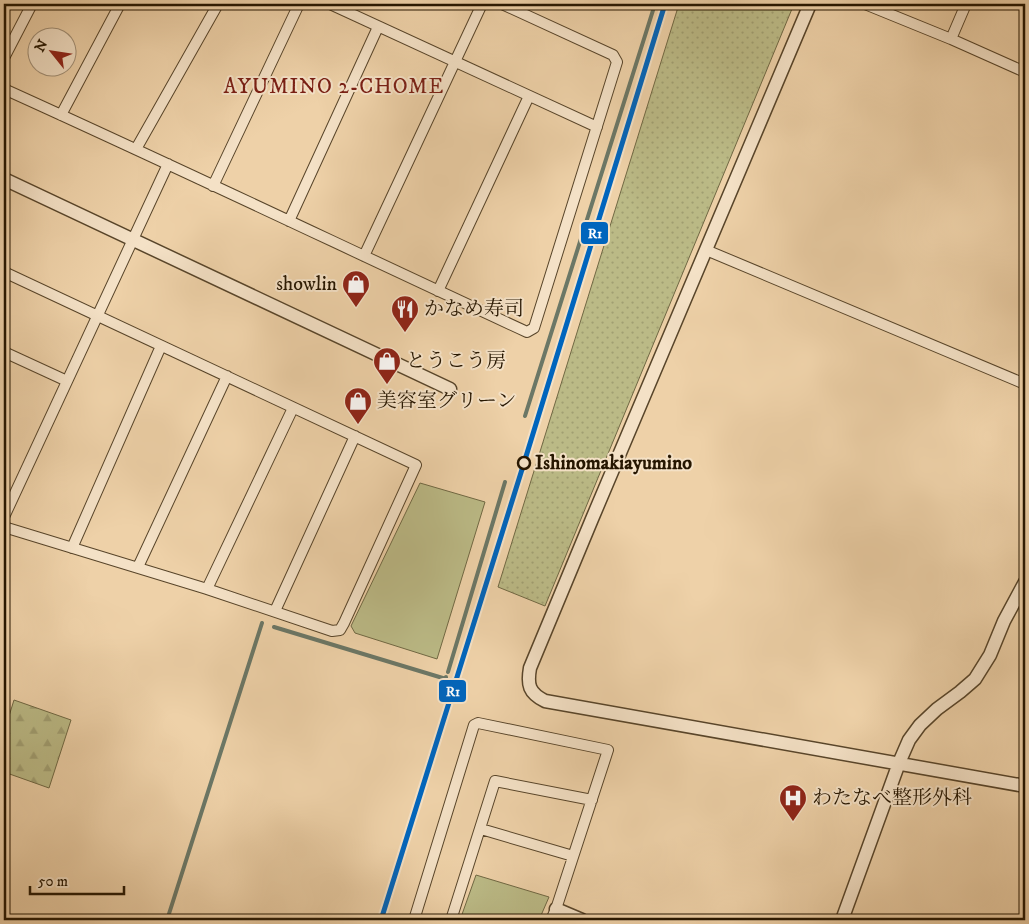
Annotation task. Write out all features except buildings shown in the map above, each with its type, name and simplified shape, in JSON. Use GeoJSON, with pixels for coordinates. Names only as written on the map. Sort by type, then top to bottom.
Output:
{"type":"FeatureCollection","features":[{"type":"Feature","properties":{"kind":"street"},"geometry":{"type":"LineString","coordinates":[[4,58],[32,4]]}},
{"type":"Feature","properties":{"kind":"street"},"geometry":{"type":"LineString","coordinates":[[61,114],[120,4]]}},
{"type":"Feature","properties":{"kind":"street"},"geometry":{"type":"LineString","coordinates":[[136,149],[218,4]]}},
{"type":"Feature","properties":{"kind":"street"},"geometry":{"type":"LineString","coordinates":[[213,186],[299,4]]}},
{"type":"Feature","properties":{"kind":"street"},"geometry":{"type":"LineString","coordinates":[[330,4],[597,127]]}},
{"type":"Feature","properties":{"kind":"street"},"geometry":{"type":"LineString","coordinates":[[364,256],[482,4]]}},
{"type":"Feature","properties":{"kind":"street"},"geometry":{"type":"LineString","coordinates":[[4,88],[527,332],[534,328],[617,62],[613,55],[502,4]]}},
{"type":"Feature","properties":{"kind":"street"},"geometry":{"type":"LineString","coordinates":[[810,4],[530,668],[528,681],[531,690],[537,697],[545,701],[1025,786]]}},
{"type":"Feature","properties":{"kind":"street"},"geometry":{"type":"LineString","coordinates":[[865,4],[1025,72]]}},
{"type":"Feature","properties":{"kind":"street"},"geometry":{"type":"LineString","coordinates":[[951,39],[966,4]]}},
{"type":"Feature","properties":{"kind":"street"},"geometry":{"type":"LineString","coordinates":[[289,221],[378,27]]}},
{"type":"Feature","properties":{"kind":"street"},"geometry":{"type":"LineString","coordinates":[[438,290],[529,96]]}},
{"type":"Feature","properties":{"kind":"street"},"geometry":{"type":"LineString","coordinates":[[4,517],[168,164]]}},
{"type":"Feature","properties":{"kind":"street"},"geometry":{"type":"LineString","coordinates":[[4,179],[450,389]]}},
{"type":"Feature","properties":{"kind":"street"},"geometry":{"type":"LineString","coordinates":[[706,250],[1025,384]]}},
{"type":"Feature","properties":{"kind":"street"},"geometry":{"type":"LineString","coordinates":[[4,272],[416,464],[340,630],[332,630],[138,567],[4,527]]}},
{"type":"Feature","properties":{"kind":"street"},"geometry":{"type":"LineString","coordinates":[[72,548],[161,346]]}},
{"type":"Feature","properties":{"kind":"street"},"geometry":{"type":"LineString","coordinates":[[4,352],[67,381]]}},
{"type":"Feature","properties":{"kind":"street"},"geometry":{"type":"LineString","coordinates":[[138,567],[227,376]]}},
{"type":"Feature","properties":{"kind":"street"},"geometry":{"type":"LineString","coordinates":[[207,589],[293,408]]}},
{"type":"Feature","properties":{"kind":"street"},"geometry":{"type":"LineString","coordinates":[[275,611],[355,436]]}},
{"type":"Feature","properties":{"kind":"street"},"geometry":{"type":"LineString","coordinates":[[842,920],[909,740],[937,709],[975,679],[990,655],[1004,621],[1025,582]]}},
{"type":"Feature","properties":{"kind":"street"},"geometry":{"type":"LineString","coordinates":[[414,920],[474,725],[478,723],[608,750],[554,914],[582,920]]}},
{"type":"Feature","properties":{"kind":"street"},"geometry":{"type":"LineString","coordinates":[[451,920],[495,781],[592,800]]}},
{"type":"Feature","properties":{"kind":"street"},"geometry":{"type":"LineString","coordinates":[[481,829],[573,856]]}},
{"type":"Feature","properties":{"kind":"green space"},"geometry":{"type":"Polygon","coordinates":[[[679,4],[794,4],[545,606],[498,587],[679,4]]]}},
{"type":"Feature","properties":{"kind":"green space"},"geometry":{"type":"Polygon","coordinates":[[[420,483],[485,502],[437,659],[355,633],[351,626],[420,483]]]}},
{"type":"Feature","properties":{"kind":"green space"},"geometry":{"type":"Polygon","coordinates":[[[14,700],[71,720],[49,788],[4,772],[4,732],[14,700]]]}},
{"type":"Feature","properties":{"kind":"green space"},"geometry":{"type":"Polygon","coordinates":[[[476,875],[549,897],[539,920],[460,920],[476,875]]]}},
{"type":"Feature","properties":{"kind":"waterway"},"geometry":{"type":"LineString","coordinates":[[525,416],[655,4]]}},
{"type":"Feature","properties":{"kind":"waterway"},"geometry":{"type":"LineString","coordinates":[[448,672],[505,482]]}},
{"type":"Feature","properties":{"kind":"waterway"},"geometry":{"type":"LineString","coordinates":[[167,920],[262,623]]}},
{"type":"Feature","properties":{"kind":"waterway"},"geometry":{"type":"LineString","coordinates":[[274,627],[446,679],[446,677]]}},
{"type":"Feature","properties":{"kind":"transit line","name":"R1"},"geometry":{"type":"LineString","coordinates":[[381,920],[665,4]]}},
{"type":"Feature","properties":{"kind":"place","name":"showlin"},"geometry":{"type":"Point","coordinates":[356,308]}},
{"type":"Feature","properties":{"kind":"place","name":"かなめ寿司"},"geometry":{"type":"Point","coordinates":[405,333]}},
{"type":"Feature","properties":{"kind":"place","name":"とうこう房"},"geometry":{"type":"Point","coordinates":[387,385]}},
{"type":"Feature","properties":{"kind":"place","name":"美容室グリーン"},"geometry":{"type":"Point","coordinates":[358,425]}},
{"type":"Feature","properties":{"kind":"place","name":"Ishinomakiayumino"},"geometry":{"type":"Point","coordinates":[524,463]}},
{"type":"Feature","properties":{"kind":"place","name":"わたなべ整形外科"},"geometry":{"type":"Point","coordinates":[793,822]}},
{"type":"Feature","properties":{"kind":"district","name":"AYUMINO 2-CHOME"},"geometry":{"type":"Point","coordinates":[334,87]}}]}
